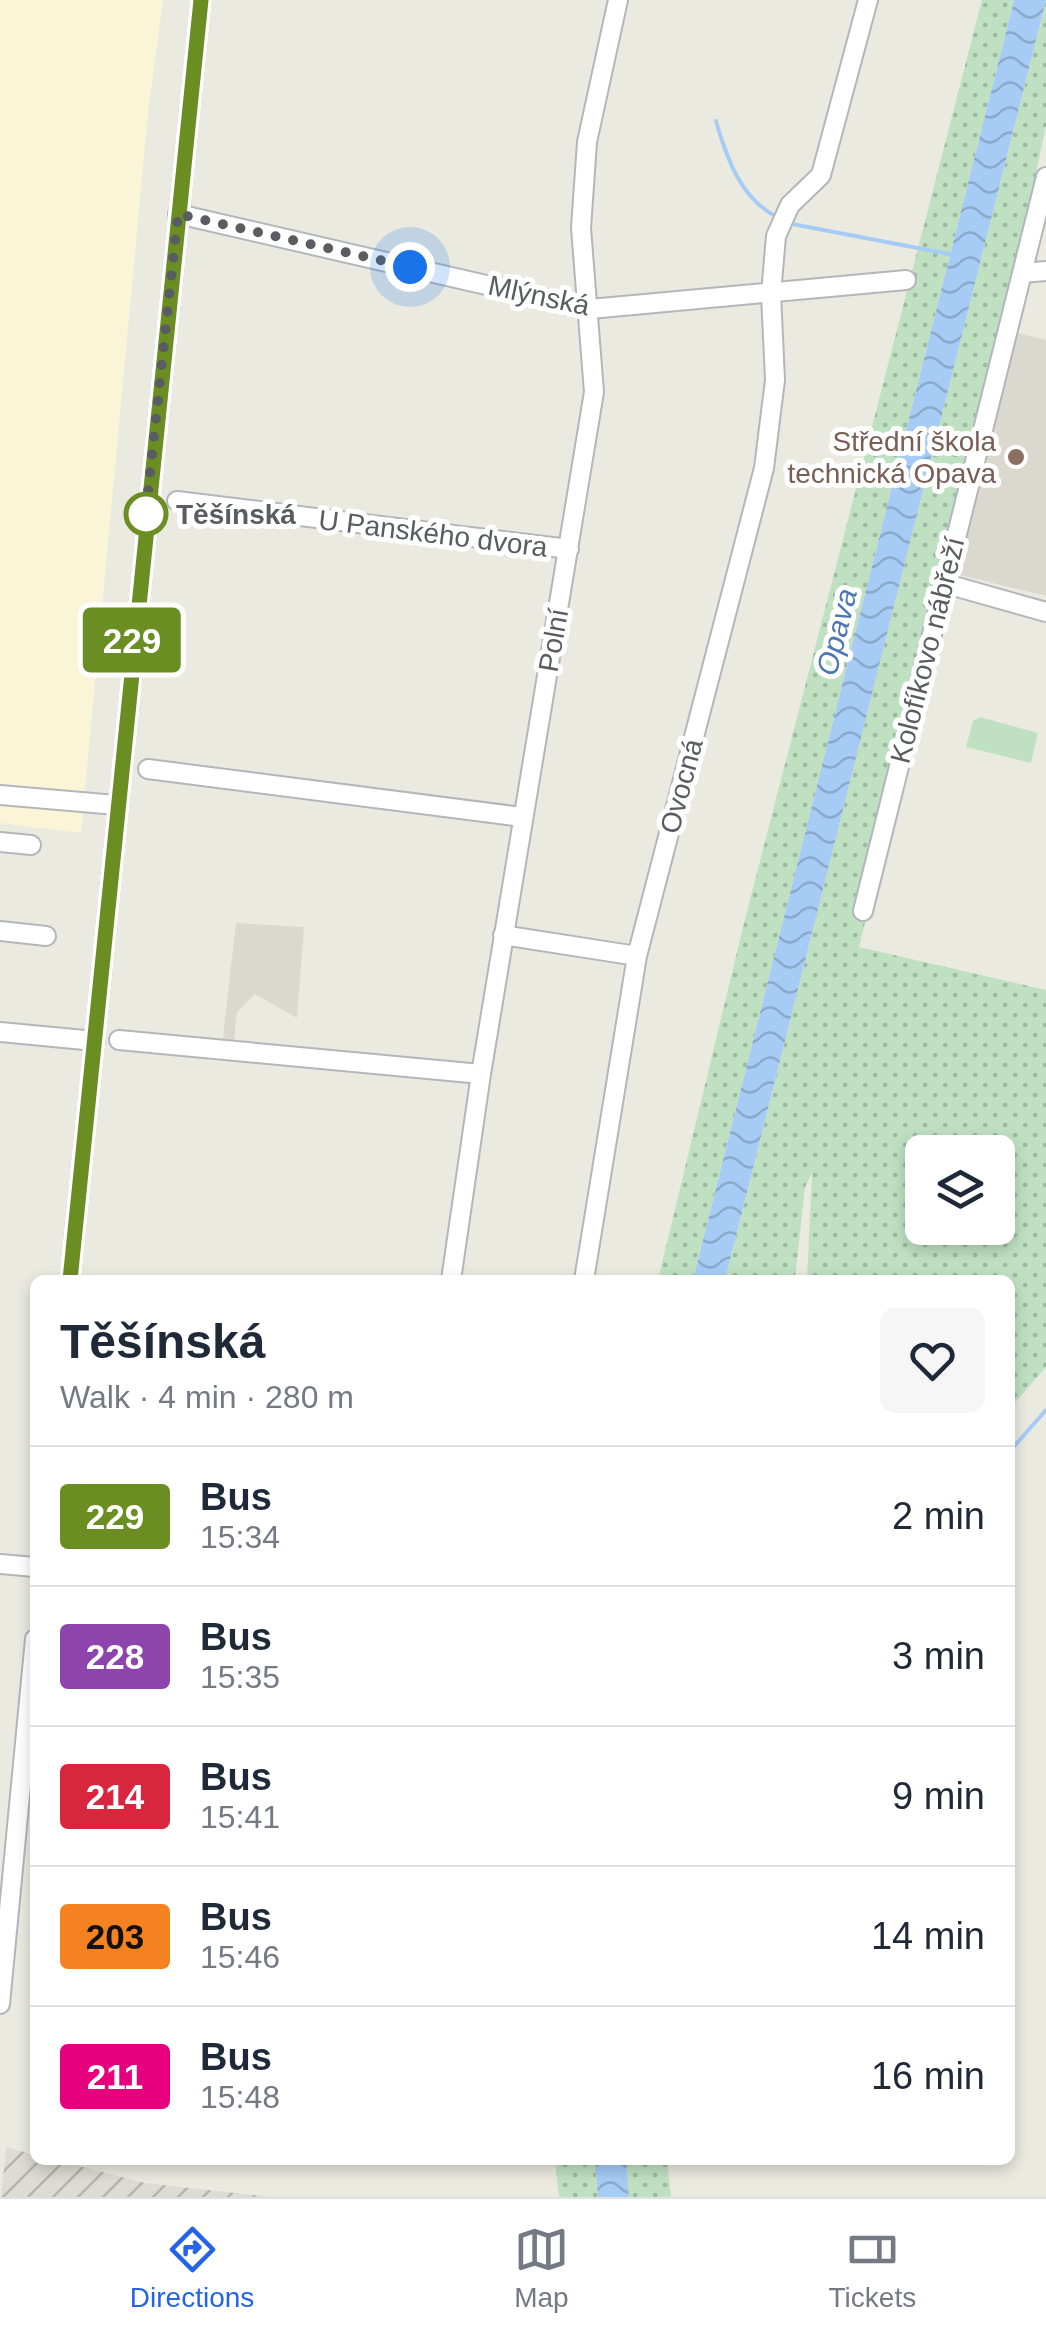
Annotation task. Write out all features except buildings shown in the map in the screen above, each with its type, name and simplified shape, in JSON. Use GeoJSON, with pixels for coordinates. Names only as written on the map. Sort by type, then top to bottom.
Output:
{"type":"FeatureCollection","features":[{"type":"Feature","properties":{"kind":"street"},"geometry":{"type":"LineString","coordinates":[[71,1275],[200,0]]}},
{"type":"Feature","properties":{"kind":"street","name":"Polní"},"geometry":{"type":"LineString","coordinates":[[452,1275],[480,1074],[594,392],[590,309],[580,228],[588,142],[618,0]]}},
{"type":"Feature","properties":{"kind":"street","name":"Ovocná"},"geometry":{"type":"LineString","coordinates":[[585,1275],[637,956],[764,468],[775,380],[770,294],[776,236],[790,205],[821,175],[868,0]]}},
{"type":"Feature","properties":{"kind":"street","name":"Kolofíkovo nábřeží"},"geometry":{"type":"LineString","coordinates":[[863,911],[1046,177]]}},
{"type":"Feature","properties":{"kind":"street","name":"Mlýnská"},"geometry":{"type":"LineString","coordinates":[[178,214],[590,309],[906,280]]}},
{"type":"Feature","properties":{"kind":"street"},"geometry":{"type":"LineString","coordinates":[[1022,273],[1046,271]]}},
{"type":"Feature","properties":{"kind":"street","name":"U Panského dvora"},"geometry":{"type":"LineString","coordinates":[[177,501],[569,550]]}},
{"type":"Feature","properties":{"kind":"street"},"geometry":{"type":"LineString","coordinates":[[943,583],[1046,612]]}},
{"type":"Feature","properties":{"kind":"street"},"geometry":{"type":"LineString","coordinates":[[148,769],[522,817]]}},
{"type":"Feature","properties":{"kind":"street"},"geometry":{"type":"LineString","coordinates":[[0,795],[116,805]]}},
{"type":"Feature","properties":{"kind":"street"},"geometry":{"type":"LineString","coordinates":[[0,842],[31,846]]}},
{"type":"Feature","properties":{"kind":"street"},"geometry":{"type":"LineString","coordinates":[[0,931],[46,936]]}},
{"type":"Feature","properties":{"kind":"street"},"geometry":{"type":"LineString","coordinates":[[503,934],[637,956]]}},
{"type":"Feature","properties":{"kind":"street"},"geometry":{"type":"LineString","coordinates":[[0,1032],[95,1041]]}},
{"type":"Feature","properties":{"kind":"street"},"geometry":{"type":"LineString","coordinates":[[119,1040],[480,1074]]}},
{"type":"Feature","properties":{"kind":"street"},"geometry":{"type":"LineString","coordinates":[[0,1564],[30,1567]]}},
{"type":"Feature","properties":{"kind":"street"},"geometry":{"type":"LineString","coordinates":[[0,2004],[30,1691]]}},
{"type":"Feature","properties":{"kind":"shaded area"},"geometry":{"type":"Polygon","coordinates":[[[0,0],[163,0],[148,113],[81,833],[0,823],[0,0]]]}},
{"type":"Feature","properties":{"kind":"shaded area","name":"Střední škola technická Opava"},"geometry":{"type":"Polygon","coordinates":[[[1018,333],[1046,340],[1046,596],[956,574],[1018,333]]]}},
{"type":"Feature","properties":{"kind":"shaded area"},"geometry":{"type":"Polygon","coordinates":[[[236,923],[304,927],[297,1018],[255,994],[237,1012],[234,1040],[223,1038],[236,923]]]}},
{"type":"Feature","properties":{"kind":"shaded area"},"geometry":{"type":"Polygon","coordinates":[[[6,2147],[30,2154],[30,2165],[75,2165],[145,2183],[272,2197],[1,2197],[6,2147]]]}},
{"type":"Feature","properties":{"kind":"green space"},"geometry":{"type":"Polygon","coordinates":[[[982,0],[1014,0],[694,1275],[659,1275],[743,927],[982,0]]]}},
{"type":"Feature","properties":{"kind":"green space"},"geometry":{"type":"Polygon","coordinates":[[[1046,0],[1046,126],[950,578],[859,947],[1046,990],[1046,1367],[1015,1402],[1015,1275],[807,1275],[812,1173],[805,1187],[796,1275],[726,1275],[1046,0]]]}},
{"type":"Feature","properties":{"kind":"green space"},"geometry":{"type":"Polygon","coordinates":[[[980,717],[1038,733],[1031,763],[966,747],[973,721],[980,717]]]}},
{"type":"Feature","properties":{"kind":"green space"},"geometry":{"type":"Polygon","coordinates":[[[556,2165],[595,2165],[598,2197],[559,2197],[556,2165]]]}},
{"type":"Feature","properties":{"kind":"green space"},"geometry":{"type":"Polygon","coordinates":[[[624,2165],[668,2165],[671,2197],[627,2197],[624,2165]]]}},
{"type":"Feature","properties":{"kind":"water"},"geometry":{"type":"Polygon","coordinates":[[[1014,0],[1046,0],[726,1275],[694,1275],[1014,0]]]}},
{"type":"Feature","properties":{"kind":"water"},"geometry":{"type":"Polygon","coordinates":[[[595,2165],[626,2165],[629,2197],[598,2197],[595,2165]]]}},
{"type":"Feature","properties":{"kind":"waterway"},"geometry":{"type":"LineString","coordinates":[[716,121],[737,177],[755,201],[779,218]]}},
{"type":"Feature","properties":{"kind":"waterway"},"geometry":{"type":"LineString","coordinates":[[787,223],[954,255]]}},
{"type":"Feature","properties":{"kind":"waterway"},"geometry":{"type":"LineString","coordinates":[[1015,1445],[1046,1410]]}},
{"type":"Feature","properties":{"kind":"bus line","name":"229"},"geometry":{"type":"LineString","coordinates":[[71,1275],[132,641],[201,0]]}},
{"type":"Feature","properties":{"kind":"place","name":"Střední škola technická Opava"},"geometry":{"type":"Point","coordinates":[1016,457]}},
{"type":"Feature","properties":{"kind":"place","name":"Těšínská"},"geometry":{"type":"Point","coordinates":[146,514]}},
{"type":"Feature","properties":{"kind":"route"},"geometry":{"type":"LineString","coordinates":[[146,514],[144,529],[178,214],[410,267]]}},
{"type":"Feature","properties":{"kind":"water label","name":"Opava"},"geometry":{"type":"Point","coordinates":[837,632]}}]}
